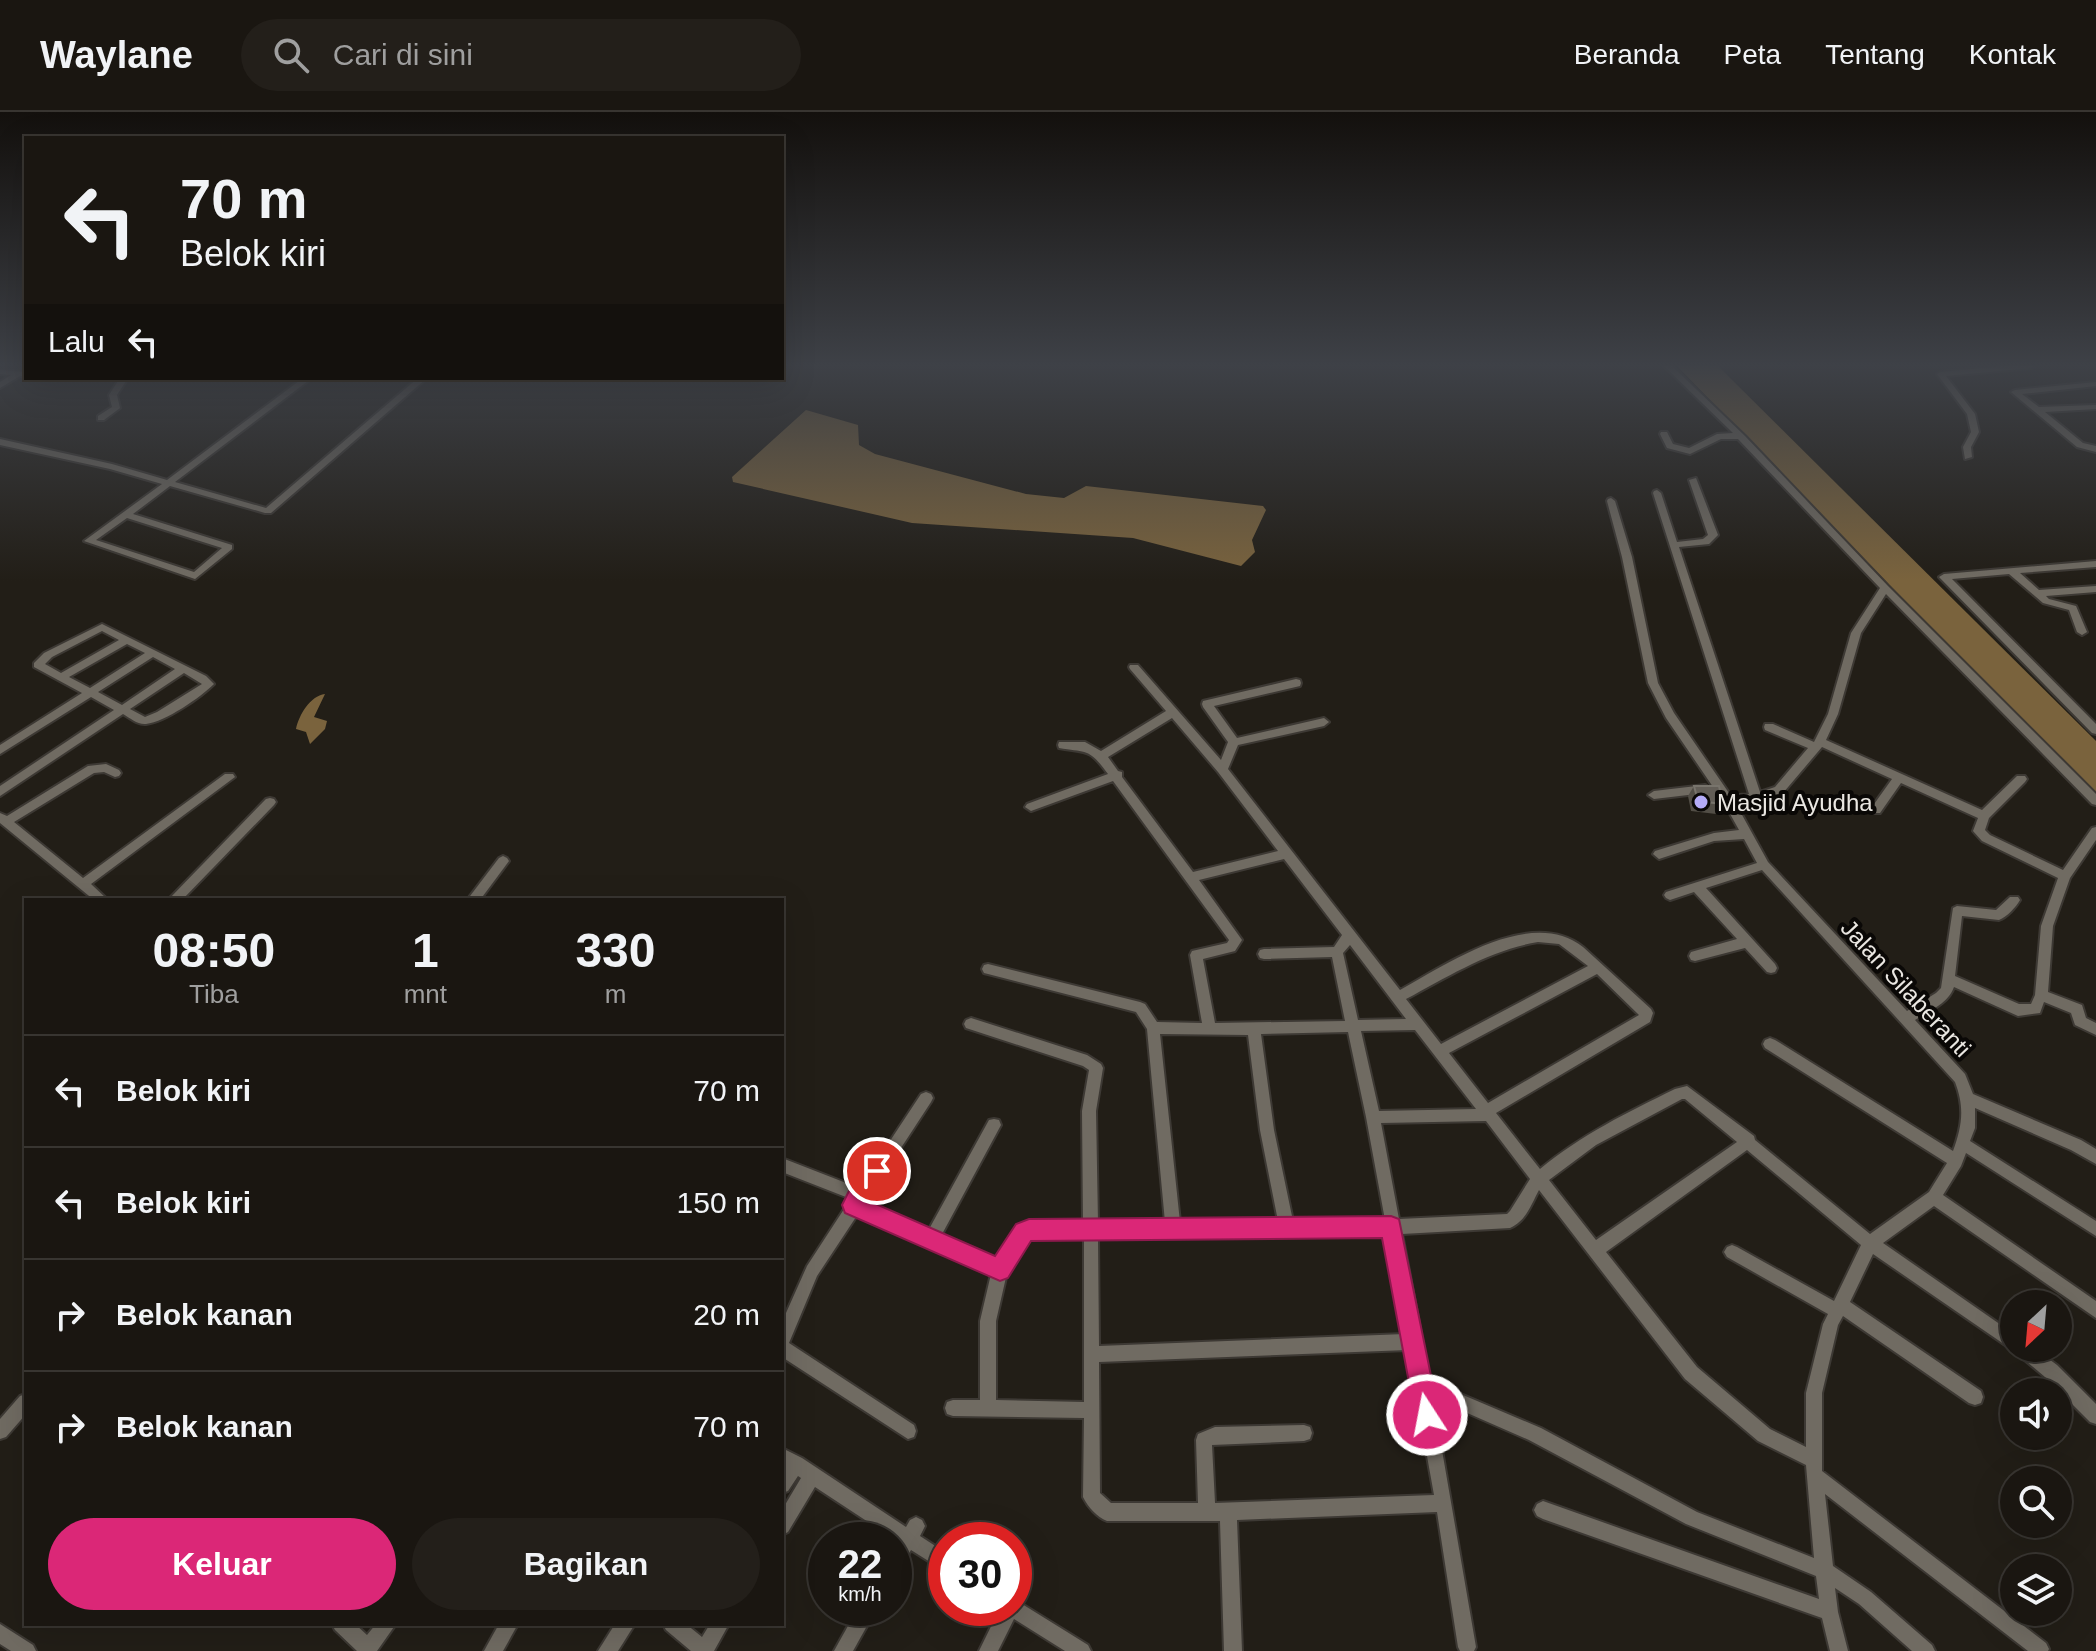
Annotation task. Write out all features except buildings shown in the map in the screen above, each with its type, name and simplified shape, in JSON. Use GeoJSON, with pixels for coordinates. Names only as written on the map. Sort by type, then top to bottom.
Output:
{"type":"FeatureCollection","features":[{"type":"Feature","properties":{"kind":"street"},"geometry":{"type":"LineString","coordinates":[[126,515],[229,547],[195,576],[89,541],[228,438]]}},
{"type":"Feature","properties":{"kind":"street"},"geometry":{"type":"LineString","coordinates":[[0,442],[268,511],[353,438]]}},
{"type":"Feature","properties":{"kind":"street"},"geometry":{"type":"LineString","coordinates":[[1666,438],[1670,446],[1690,451],[1716,438]]}},
{"type":"Feature","properties":{"kind":"street"},"geometry":{"type":"LineString","coordinates":[[1740,438],[2096,801]]}},
{"type":"Feature","properties":{"kind":"street"},"geometry":{"type":"LineString","coordinates":[[1968,457],[1967,447],[1972,438]]}},
{"type":"Feature","properties":{"kind":"street"},"geometry":{"type":"LineString","coordinates":[[2071,438],[2080,445],[2096,449]]}},
{"type":"Feature","properties":{"kind":"street"},"geometry":{"type":"LineString","coordinates":[[1674,545],[1706,542],[1713,535],[1693,480]]}},
{"type":"Feature","properties":{"kind":"street"},"geometry":{"type":"LineString","coordinates":[[1657,493],[1756,798]]}},
{"type":"Feature","properties":{"kind":"street","name":"Jalan Silaberanti"},"geometry":{"type":"LineString","coordinates":[[1611,501],[1627,557],[1653,683],[1670,715],[1724,795],[1764,865],[1960,1078],[1968,1098]]}},
{"type":"Feature","properties":{"kind":"street"},"geometry":{"type":"LineString","coordinates":[[2096,564],[1944,577],[2096,730]]}},
{"type":"Feature","properties":{"kind":"street"},"geometry":{"type":"LineString","coordinates":[[2011,571],[2046,601],[2073,608],[2082,632]]}},
{"type":"Feature","properties":{"kind":"street"},"geometry":{"type":"LineString","coordinates":[[1654,795],[1686,789],[1756,798],[1779,790],[1818,744],[1833,714],[1856,633],[1885,588]]}},
{"type":"Feature","properties":{"kind":"street"},"geometry":{"type":"LineString","coordinates":[[2038,593],[2096,589]]}},
{"type":"Feature","properties":{"kind":"street"},"geometry":{"type":"LineString","coordinates":[[100,627],[126,640],[153,653],[209,684],[151,720],[140,720],[38,665],[38,661],[100,627]]}},
{"type":"Feature","properties":{"kind":"street"},"geometry":{"type":"LineString","coordinates":[[61,677],[126,640]]}},
{"type":"Feature","properties":{"kind":"street"},"geometry":{"type":"LineString","coordinates":[[0,750],[153,653]]}},
{"type":"Feature","properties":{"kind":"street"},"geometry":{"type":"LineString","coordinates":[[1134,667],[1222,769],[1348,937],[1691,1373],[1764,1435],[1814,1468],[2040,1649]]}},
{"type":"Feature","properties":{"kind":"street"},"geometry":{"type":"LineString","coordinates":[[0,792],[182,669]]}},
{"type":"Feature","properties":{"kind":"street"},"geometry":{"type":"LineString","coordinates":[[1234,742],[1207,704],[1296,683]]}},
{"type":"Feature","properties":{"kind":"street"},"geometry":{"type":"LineString","coordinates":[[1101,756],[1172,713]]}},
{"type":"Feature","properties":{"kind":"street"},"geometry":{"type":"LineString","coordinates":[[1234,742],[1324,722]]}},
{"type":"Feature","properties":{"kind":"street"},"geometry":{"type":"LineString","coordinates":[[1769,727],[1899,777],[1984,816]]}},
{"type":"Feature","properties":{"kind":"street"},"geometry":{"type":"LineString","coordinates":[[1222,769],[1234,742]]}},
{"type":"Feature","properties":{"kind":"street"},"geometry":{"type":"LineString","coordinates":[[1063,745],[1085,746],[1101,756],[1118,775],[1236,940],[1231,947],[1196,955],[1210,1029]]}},
{"type":"Feature","properties":{"kind":"street"},"geometry":{"type":"LineString","coordinates":[[100,898],[4,824],[92,769],[106,768],[115,773]]}},
{"type":"Feature","properties":{"kind":"street"},"geometry":{"type":"LineString","coordinates":[[1031,807],[1118,775]]}},
{"type":"Feature","properties":{"kind":"street"},"geometry":{"type":"LineString","coordinates":[[83,884],[229,777]]}},
{"type":"Feature","properties":{"kind":"street"},"geometry":{"type":"LineString","coordinates":[[1876,810],[1899,777]]}},
{"type":"Feature","properties":{"kind":"street"},"geometry":{"type":"LineString","coordinates":[[2021,779],[1984,816],[1979,831],[1986,838],[2065,876]]}},
{"type":"Feature","properties":{"kind":"street"},"geometry":{"type":"LineString","coordinates":[[176,898],[270,802]]}},
{"type":"Feature","properties":{"kind":"street"},"geometry":{"type":"LineString","coordinates":[[1949,979],[2028,1012],[2035,1009],[2041,995],[2047,926],[2065,876],[2096,831]]}},
{"type":"Feature","properties":{"kind":"street"},"geometry":{"type":"LineString","coordinates":[[1659,854],[1714,837],[1746,834]]}},
{"type":"Feature","properties":{"kind":"street"},"geometry":{"type":"LineString","coordinates":[[1191,877],[1286,854]]}},
{"type":"Feature","properties":{"kind":"street"},"geometry":{"type":"LineString","coordinates":[[475,898],[503,861]]}},
{"type":"Feature","properties":{"kind":"street"},"geometry":{"type":"LineString","coordinates":[[1670,895],[1764,865]]}},
{"type":"Feature","properties":{"kind":"street"},"geometry":{"type":"LineString","coordinates":[[1697,887],[1771,968]]}},
{"type":"Feature","properties":{"kind":"street"},"geometry":{"type":"LineString","coordinates":[[1905,1019],[1941,997],[1949,979],[1957,911],[1999,915],[2014,900]]}},
{"type":"Feature","properties":{"kind":"street"},"geometry":{"type":"LineString","coordinates":[[1348,937],[1337,952],[1373,1117],[1444,1503],[1467,1647]]}},
{"type":"Feature","properties":{"kind":"street"},"geometry":{"type":"LineString","coordinates":[[1373,1117],[1488,1113],[1645,1018],[1646,1013],[1598,967],[1556,937],[1524,939],[1495,948],[1397,998]]}},
{"type":"Feature","properties":{"kind":"street"},"geometry":{"type":"LineString","coordinates":[[1695,956],[1747,942]]}},
{"type":"Feature","properties":{"kind":"street"},"geometry":{"type":"LineString","coordinates":[[1264,954],[1337,952]]}},
{"type":"Feature","properties":{"kind":"street"},"geometry":{"type":"LineString","coordinates":[[1440,1051],[1598,967]]}},
{"type":"Feature","properties":{"kind":"street"},"geometry":{"type":"LineString","coordinates":[[988,969],[1140,1008],[1153,1028],[1173,1229]]}},
{"type":"Feature","properties":{"kind":"street"},"geometry":{"type":"LineString","coordinates":[[2041,995],[2077,1009],[2080,1021],[2096,1029]]}},
{"type":"Feature","properties":{"kind":"street"},"geometry":{"type":"LineString","coordinates":[[971,1024],[1087,1061],[1096,1068],[1089,1122],[1089,1410],[1090,1489],[1101,1508],[1107,1512],[1228,1512],[1444,1503]]}},
{"type":"Feature","properties":{"kind":"street"},"geometry":{"type":"LineString","coordinates":[[1153,1028],[1254,1029],[1418,1024]]}},
{"type":"Feature","properties":{"kind":"street"},"geometry":{"type":"LineString","coordinates":[[1254,1029],[1267,1130],[1287,1228]]}},
{"type":"Feature","properties":{"kind":"street"},"geometry":{"type":"LineString","coordinates":[[1770,1044],[1956,1161]]}},
{"type":"Feature","properties":{"kind":"street"},"geometry":{"type":"LineString","coordinates":[[988,1408],[988,1321],[1000,1270],[1024,1232],[1391,1227],[1510,1221],[1523,1208],[1539,1178],[1608,1130],[1687,1092],[1870,1243],[2000,1333]]}},
{"type":"Feature","properties":{"kind":"street"},"geometry":{"type":"LineString","coordinates":[[784,1335],[812,1271],[926,1098]]}},
{"type":"Feature","properties":{"kind":"street"},"geometry":{"type":"LineString","coordinates":[[1839,1651],[1829,1612],[1814,1468],[1814,1393],[1839,1308],[1870,1243],[1934,1197],[1956,1161],[1968,1128],[1968,1098],[2076,1145],[2096,1157]]}},
{"type":"Feature","properties":{"kind":"street"},"geometry":{"type":"LineString","coordinates":[[931,1240],[994,1125]]}},
{"type":"Feature","properties":{"kind":"street"},"geometry":{"type":"LineString","coordinates":[[1594,1251],[1749,1141]]}},
{"type":"Feature","properties":{"kind":"street"},"geometry":{"type":"LineString","coordinates":[[1962,1143],[2096,1229]]}},
{"type":"Feature","properties":{"kind":"street"},"geometry":{"type":"LineString","coordinates":[[784,1166],[857,1200],[931,1240],[1000,1270]]}},
{"type":"Feature","properties":{"kind":"street"},"geometry":{"type":"LineString","coordinates":[[1934,1197],[2096,1310]]}},
{"type":"Feature","properties":{"kind":"street"},"geometry":{"type":"LineString","coordinates":[[1732,1252],[1839,1308],[1975,1397]]}},
{"type":"Feature","properties":{"kind":"street"},"geometry":{"type":"LineString","coordinates":[[1091,1354],[1413,1342]]}},
{"type":"Feature","properties":{"kind":"street"},"geometry":{"type":"LineString","coordinates":[[784,1349],[908,1431]]}},
{"type":"Feature","properties":{"kind":"street"},"geometry":{"type":"LineString","coordinates":[[2039,1362],[2096,1416]]}},
{"type":"Feature","properties":{"kind":"street"},"geometry":{"type":"LineString","coordinates":[[1421,1385],[1535,1434],[1692,1518],[1825,1571],[1865,1598],[1926,1651]]}},
{"type":"Feature","properties":{"kind":"street"},"geometry":{"type":"LineString","coordinates":[[0,1431],[24,1404]]}},
{"type":"Feature","properties":{"kind":"street"},"geometry":{"type":"LineString","coordinates":[[953,1408],[1089,1410]]}},
{"type":"Feature","properties":{"kind":"street"},"geometry":{"type":"LineString","coordinates":[[1207,1512],[1204,1440],[1215,1435],[1304,1433]]}},
{"type":"Feature","properties":{"kind":"street"},"geometry":{"type":"LineString","coordinates":[[789,1460],[895,1522]]}},
{"type":"Feature","properties":{"kind":"street"},"geometry":{"type":"LineString","coordinates":[[784,1523],[813,1475]]}},
{"type":"Feature","properties":{"kind":"street"},"geometry":{"type":"LineString","coordinates":[[1543,1510],[1829,1612]]}},
{"type":"Feature","properties":{"kind":"street"},"geometry":{"type":"LineString","coordinates":[[1228,1512],[1233,1651]]}},
{"type":"Feature","properties":{"kind":"street"},"geometry":{"type":"LineString","coordinates":[[912,1532],[928,1547]]}},
{"type":"Feature","properties":{"kind":"street"},"geometry":{"type":"LineString","coordinates":[[1032,1620],[1082,1651]]}},
{"type":"Feature","properties":{"kind":"street"},"geometry":{"type":"LineString","coordinates":[[343,1626],[367,1649],[385,1626]]}},
{"type":"Feature","properties":{"kind":"street"},"geometry":{"type":"LineString","coordinates":[[493,1651],[508,1626]]}},
{"type":"Feature","properties":{"kind":"street"},"geometry":{"type":"LineString","coordinates":[[607,1651],[625,1626]]}},
{"type":"Feature","properties":{"kind":"street"},"geometry":{"type":"LineString","coordinates":[[683,1627],[705,1651],[719,1626]]}},
{"type":"Feature","properties":{"kind":"street"},"geometry":{"type":"LineString","coordinates":[[843,1651],[858,1626]]}},
{"type":"Feature","properties":{"kind":"street"},"geometry":{"type":"LineString","coordinates":[[988,1651],[1002,1626]]}},
{"type":"Feature","properties":{"kind":"street"},"geometry":{"type":"LineString","coordinates":[[0,1633],[27,1651]]}},
{"type":"Feature","properties":{"kind":"shaded area"},"geometry":{"type":"Polygon","coordinates":[[[775,438],[859,438],[859,445],[875,454],[1026,494],[1064,498],[1086,486],[1263,506],[1266,510],[1252,540],[1255,552],[1241,566],[1133,538],[912,523],[733,482],[732,477],[775,438]]]}},
{"type":"Feature","properties":{"kind":"shaded area"},"geometry":{"type":"Polygon","coordinates":[[[1747,438],[1790,438],[2096,741],[2096,798],[1747,438]]]}},
{"type":"Feature","properties":{"kind":"shaded area"},"geometry":{"type":"Polygon","coordinates":[[[325,694],[314,717],[327,721],[325,729],[310,744],[306,732],[296,729],[297,724],[310,702],[325,694]]]}},
{"type":"Feature","properties":{"kind":"place","name":"Masjid Ayudha"},"geometry":{"type":"Point","coordinates":[1701,802]}},
{"type":"Feature","properties":{"kind":"route"},"geometry":{"type":"LineString","coordinates":[[877,1171],[853,1205],[1000,1270],[1024,1232],[1029,1230],[1391,1227],[1427,1415]]}}]}
